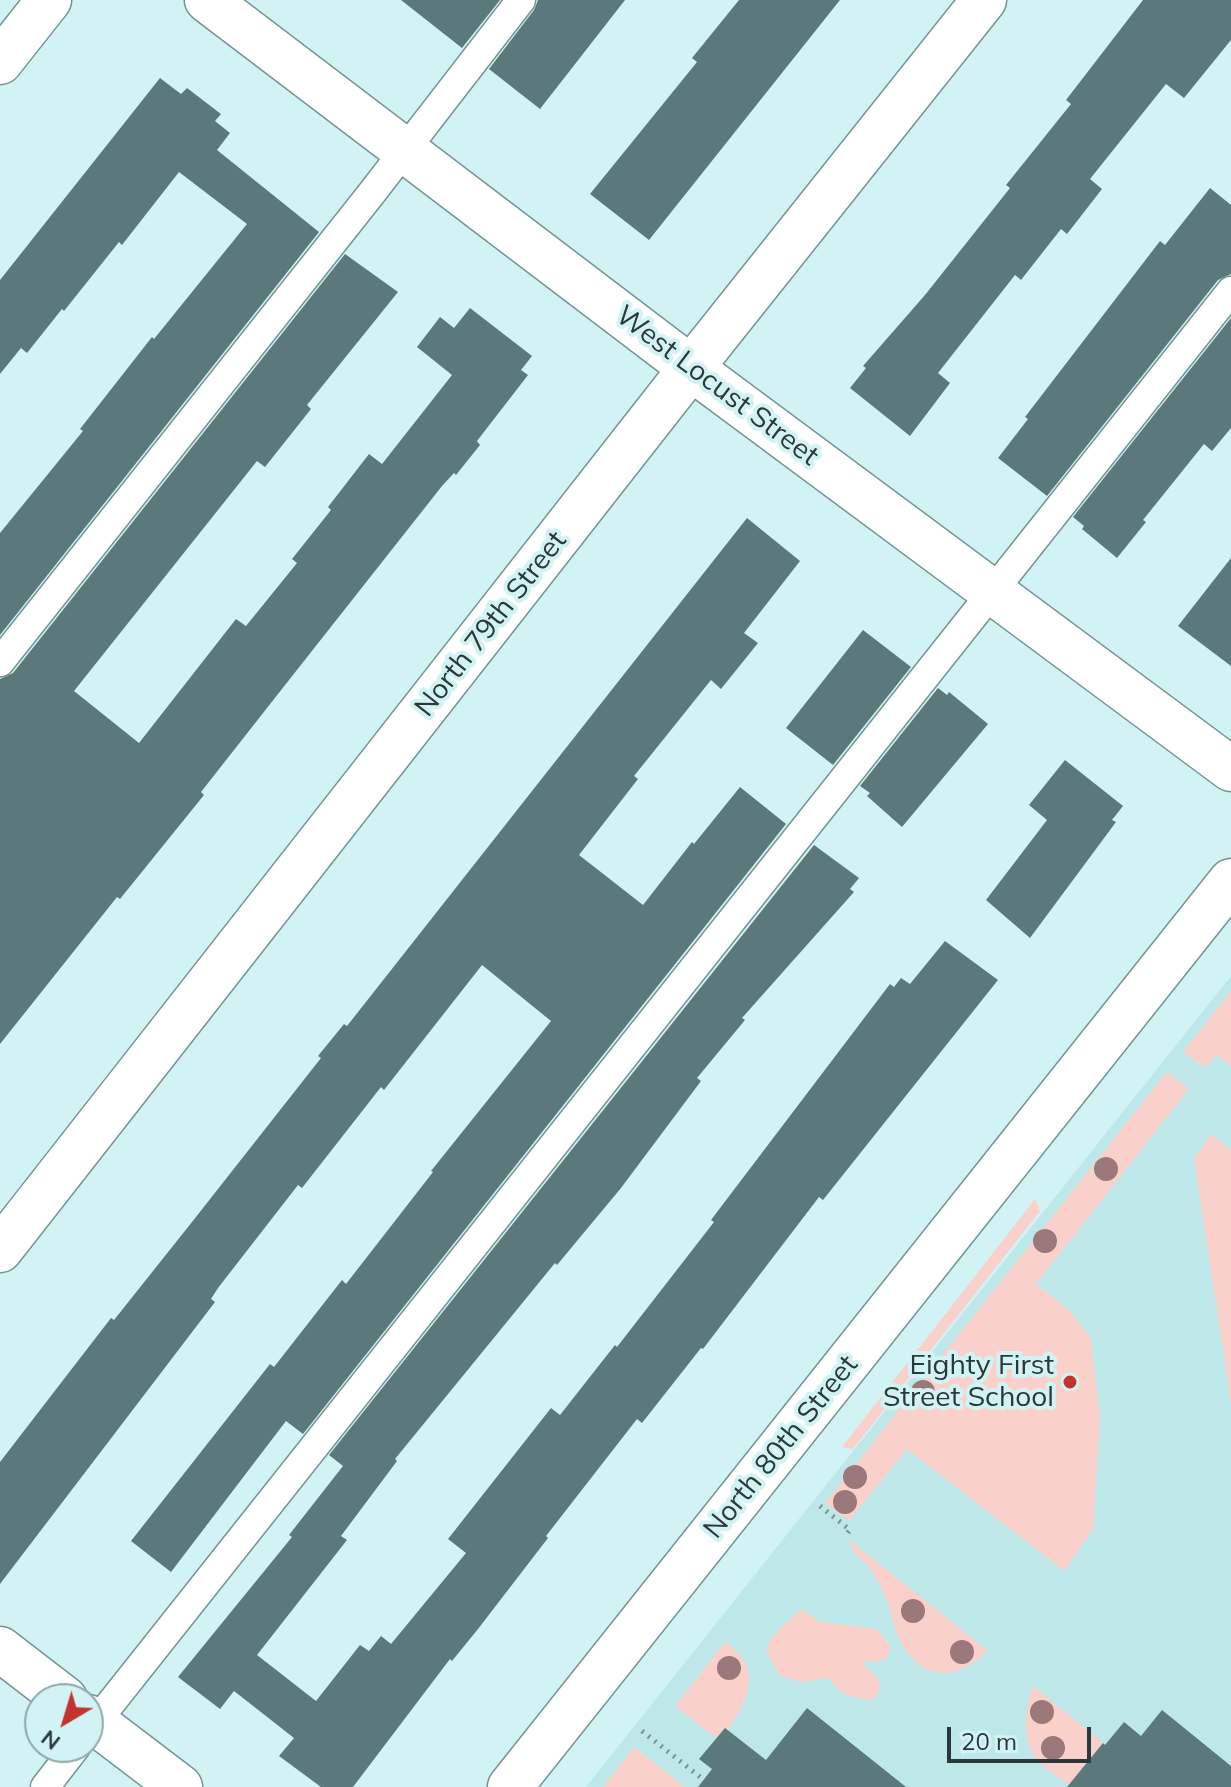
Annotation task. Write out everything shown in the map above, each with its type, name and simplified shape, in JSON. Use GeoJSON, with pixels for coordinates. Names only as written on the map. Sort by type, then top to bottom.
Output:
{"type":"FeatureCollection","features":[{"type":"Feature","properties":{"kind":"street"},"geometry":{"type":"LineString","coordinates":[[0,62],[49,0]]}},
{"type":"Feature","properties":{"kind":"street","name":"West Locust Street"},"geometry":{"type":"LineString","coordinates":[[207,0],[691,368],[1231,769]]}},
{"type":"Feature","properties":{"kind":"street","name":"North 79th Street"},"geometry":{"type":"LineString","coordinates":[[0,1250],[691,368],[984,0]]}},
{"type":"Feature","properties":{"kind":"street","name":"North 80th Street"},"geometry":{"type":"LineString","coordinates":[[510,1787],[1231,881]]}},
{"type":"Feature","properties":{"kind":"street"},"geometry":{"type":"LineString","coordinates":[[0,1649],[37,1683]]}},
{"type":"Feature","properties":{"kind":"street"},"geometry":{"type":"LineString","coordinates":[[104,1738],[180,1787]]}},
{"type":"Feature","properties":{"kind":"lane"},"geometry":{"type":"LineString","coordinates":[[0,662],[521,0]]}},
{"type":"Feature","properties":{"kind":"lane"},"geometry":{"type":"LineString","coordinates":[[104,1697],[1231,291]]}},
{"type":"Feature","properties":{"kind":"lane"},"geometry":{"type":"LineString","coordinates":[[45,1787],[59,1763]]}},
{"type":"Feature","properties":{"kind":"path"},"geometry":{"type":"LineString","coordinates":[[820,1506],[850,1530],[845,1536]]}},
{"type":"Feature","properties":{"kind":"path"},"geometry":{"type":"LineString","coordinates":[[642,1731],[704,1780]]}},
{"type":"Feature","properties":{"kind":"shaded area","name":"Eighty First Street School"},"geometry":{"type":"Polygon","coordinates":[[[1231,976],[1231,1787],[586,1787],[1231,976]]]}},
{"type":"Feature","properties":{"kind":"shaded area"},"geometry":{"type":"Polygon","coordinates":[[[1231,991],[1231,1066],[1216,1054],[1205,1068],[1183,1052],[1231,991]]]}},
{"type":"Feature","properties":{"kind":"shaded area"},"geometry":{"type":"Polygon","coordinates":[[[1167,1072],[1189,1089],[1036,1284],[1070,1311],[1091,1338],[1100,1417],[1093,1529],[1064,1571],[907,1449],[849,1521],[825,1503],[1167,1072]]]}},
{"type":"Feature","properties":{"kind":"shaded area"},"geometry":{"type":"Polygon","coordinates":[[[1211,1134],[1231,1150],[1231,1403],[1194,1158],[1211,1134]]]}},
{"type":"Feature","properties":{"kind":"shaded area"},"geometry":{"type":"Polygon","coordinates":[[[1035,1199],[1040,1211],[853,1449],[842,1447],[1035,1199]]]}},
{"type":"Feature","properties":{"kind":"shaded area"},"geometry":{"type":"Polygon","coordinates":[[[849,1540],[988,1651],[963,1668],[951,1672],[939,1673],[917,1663],[899,1638],[877,1580],[854,1552],[849,1540]]]}},
{"type":"Feature","properties":{"kind":"shaded area"},"geometry":{"type":"Polygon","coordinates":[[[801,1609],[820,1622],[877,1629],[890,1645],[887,1658],[865,1661],[864,1665],[880,1686],[872,1700],[847,1695],[837,1689],[829,1678],[802,1682],[780,1676],[766,1651],[771,1638],[801,1609]]]}},
{"type":"Feature","properties":{"kind":"shaded area"},"geometry":{"type":"Polygon","coordinates":[[[725,1642],[745,1662],[749,1684],[728,1731],[725,1727],[716,1738],[675,1706],[725,1642]]]}},
{"type":"Feature","properties":{"kind":"shaded area"},"geometry":{"type":"Polygon","coordinates":[[[1033,1686],[1103,1743],[1069,1785],[1038,1761],[1029,1744],[1027,1715],[1033,1686]]]}},
{"type":"Feature","properties":{"kind":"shaded area"},"geometry":{"type":"Polygon","coordinates":[[[634,1747],[685,1787],[603,1787],[634,1747]]]}},
{"type":"Feature","properties":{"kind":"building"},"geometry":{"type":"Polygon","coordinates":[[[401,0],[500,0],[462,48],[401,0]]]}},
{"type":"Feature","properties":{"kind":"building"},"geometry":{"type":"Polygon","coordinates":[[[538,0],[625,0],[540,109],[489,69],[534,10],[538,0]]]}},
{"type":"Feature","properties":{"kind":"building"},"geometry":{"type":"Polygon","coordinates":[[[739,0],[840,0],[649,240],[590,194],[697,62],[692,58],[739,0]]]}},
{"type":"Feature","properties":{"kind":"building"},"geometry":{"type":"Polygon","coordinates":[[[1143,0],[1231,0],[1231,40],[1184,98],[1166,84],[1090,179],[1102,189],[1067,234],[1061,229],[1021,280],[1015,275],[938,373],[950,383],[910,436],[850,388],[866,368],[863,366],[925,295],[1010,188],[1006,185],[1071,104],[1066,100],[1143,0]]]}},
{"type":"Feature","properties":{"kind":"building"},"geometry":{"type":"Polygon","coordinates":[[[160,78],[181,94],[187,88],[221,114],[215,121],[230,133],[217,150],[319,232],[0,635],[0,533],[83,431],[80,429],[152,337],[154,339],[247,224],[179,172],[122,245],[119,242],[27,353],[21,348],[0,374],[0,280],[160,78]]]}},
{"type":"Feature","properties":{"kind":"building"},"geometry":{"type":"Polygon","coordinates":[[[1210,188],[1231,205],[1231,274],[1218,280],[1047,496],[998,458],[1028,419],[1025,417],[1160,241],[1165,245],[1210,188]]]}},
{"type":"Feature","properties":{"kind":"building"},"geometry":{"type":"Polygon","coordinates":[[[345,254],[398,292],[307,405],[311,409],[265,467],[257,461],[74,691],[139,743],[236,619],[246,626],[297,563],[292,559],[331,510],[328,507],[369,454],[382,464],[452,375],[417,347],[440,317],[454,328],[470,308],[532,356],[521,370],[528,375],[477,441],[480,445],[456,475],[454,473],[442,486],[201,792],[204,795],[120,899],[117,897],[0,1044],[0,679],[13,673],[345,254]]]}},
{"type":"Feature","properties":{"kind":"building"},"geometry":{"type":"Polygon","coordinates":[[[1231,318],[1231,428],[1212,451],[1204,444],[1117,558],[1082,529],[1084,526],[1073,517],[1231,318]]]}},
{"type":"Feature","properties":{"kind":"building"},"geometry":{"type":"Polygon","coordinates":[[[747,518],[800,561],[744,633],[758,643],[721,689],[711,680],[634,776],[638,779],[579,855],[643,905],[740,787],[786,824],[303,1434],[286,1421],[171,1572],[131,1541],[270,1364],[274,1367],[342,1280],[346,1284],[431,1171],[551,1021],[482,965],[384,1090],[381,1087],[302,1188],[298,1185],[218,1288],[211,1299],[215,1302],[0,1584],[0,1462],[111,1318],[114,1320],[321,1058],[318,1056],[344,1024],[347,1026],[747,518]]]}},
{"type":"Feature","properties":{"kind":"building"},"geometry":{"type":"Polygon","coordinates":[[[1231,558],[1231,666],[1178,626],[1231,558]]]}},
{"type":"Feature","properties":{"kind":"building"},"geometry":{"type":"Polygon","coordinates":[[[863,630],[911,667],[833,765],[786,728],[863,630]]]}},
{"type":"Feature","properties":{"kind":"building"},"geometry":{"type":"Polygon","coordinates":[[[938,688],[947,695],[949,692],[988,724],[902,827],[860,786],[938,688]]]}},
{"type":"Feature","properties":{"kind":"building"},"geometry":{"type":"Polygon","coordinates":[[[1065,760],[1123,806],[1112,820],[1116,822],[1030,938],[986,900],[1047,820],[1029,805],[1065,760]]]}},
{"type":"Feature","properties":{"kind":"building"},"geometry":{"type":"Polygon","coordinates":[[[814,845],[859,878],[850,889],[854,892],[742,1018],[745,1020],[697,1078],[701,1081],[621,1188],[557,1265],[555,1263],[395,1459],[397,1461],[341,1536],[347,1540],[257,1655],[316,1701],[360,1645],[369,1651],[381,1636],[391,1644],[466,1553],[448,1539],[551,1408],[560,1415],[615,1345],[617,1347],[890,984],[894,987],[901,978],[910,984],[945,941],[998,980],[823,1200],[819,1197],[703,1349],[642,1423],[637,1419],[478,1629],[452,1661],[450,1659],[353,1787],[321,1787],[279,1756],[294,1738],[234,1691],[220,1709],[178,1677],[292,1537],[289,1535],[343,1466],[329,1455],[814,845]]]}},
{"type":"Feature","properties":{"kind":"building"},"geometry":{"type":"Polygon","coordinates":[[[807,1708],[906,1787],[698,1787],[712,1769],[699,1759],[725,1728],[766,1760],[807,1708]]]}},
{"type":"Feature","properties":{"kind":"building"},"geometry":{"type":"Polygon","coordinates":[[[1162,1710],[1231,1766],[1231,1787],[1067,1787],[1124,1722],[1141,1736],[1162,1710]]]}},
{"type":"Feature","properties":{"kind":"place","name":"Eighty First Street School"},"geometry":{"type":"Point","coordinates":[1070,1382]}}]}
